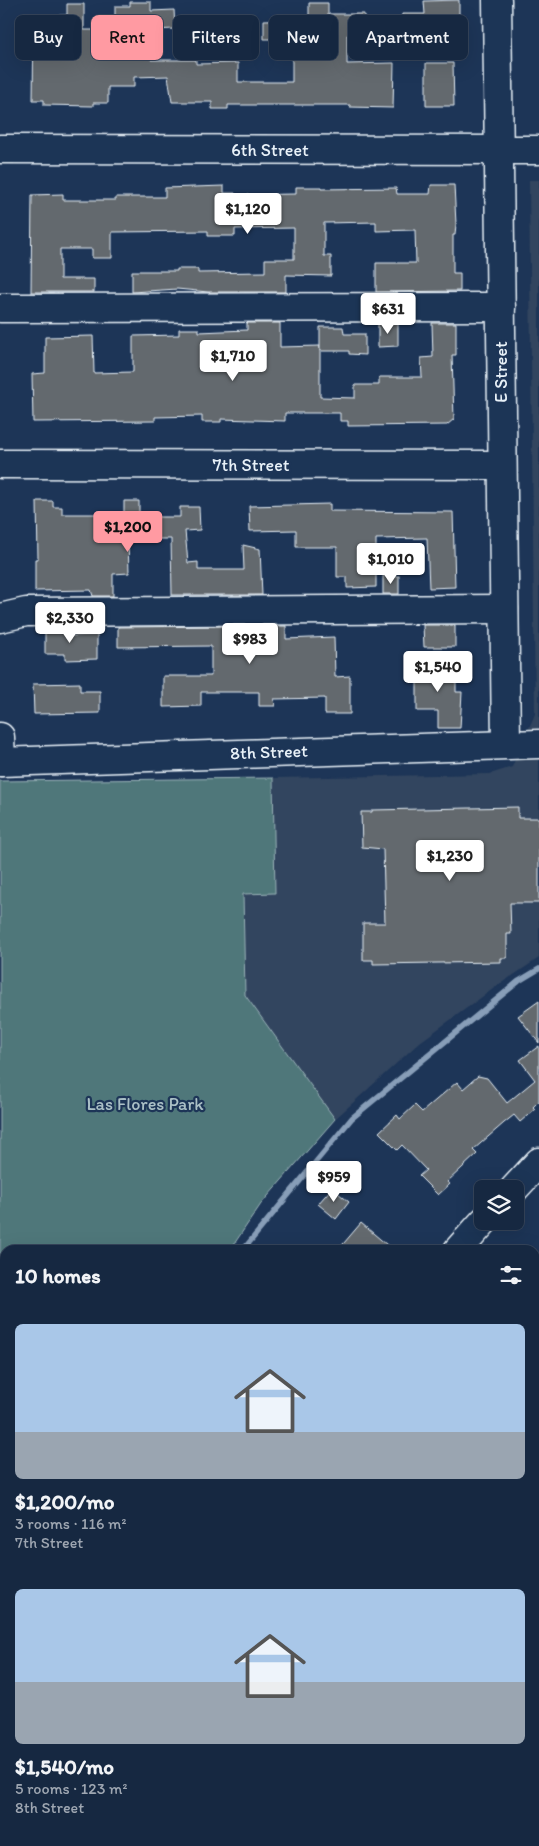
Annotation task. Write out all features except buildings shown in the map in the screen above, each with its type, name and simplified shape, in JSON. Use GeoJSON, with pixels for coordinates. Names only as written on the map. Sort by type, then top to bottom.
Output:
{"type":"FeatureCollection","features":[{"type":"Feature","properties":{"kind":"street","name":"E Street"},"geometry":{"type":"LineString","coordinates":[[497,0],[501,465],[506,744]]}},
{"type":"Feature","properties":{"kind":"street","name":"6th Street"},"geometry":{"type":"LineString","coordinates":[[0,149],[539,150]]}},
{"type":"Feature","properties":{"kind":"street"},"geometry":{"type":"LineString","coordinates":[[0,308],[501,307]]}},
{"type":"Feature","properties":{"kind":"street","name":"7th Street"},"geometry":{"type":"LineString","coordinates":[[0,464],[501,465]]}},
{"type":"Feature","properties":{"kind":"street"},"geometry":{"type":"LineString","coordinates":[[0,618],[26,612],[504,609]]}},
{"type":"Feature","properties":{"kind":"street"},"geometry":{"type":"LineString","coordinates":[[0,737],[0,762]]}},
{"type":"Feature","properties":{"kind":"street","name":"8th Street"},"geometry":{"type":"LineString","coordinates":[[0,762],[539,744]]}},
{"type":"Feature","properties":{"kind":"street"},"geometry":{"type":"LineString","coordinates":[[522,1180],[539,1162]]}},
{"type":"Feature","properties":{"kind":"street"},"geometry":{"type":"LineString","coordinates":[[462,1245],[476,1230]]}},
{"type":"Feature","properties":{"kind":"shaded area"},"geometry":{"type":"Polygon","coordinates":[[[529,180],[539,180],[539,958],[420,1042],[335,1119],[245,995],[243,894],[275,892],[273,778],[490,774],[512,767],[535,714],[529,180]]]}},
{"type":"Feature","properties":{"kind":"green space","name":"Las Flores Park"},"geometry":{"type":"Polygon","coordinates":[[[273,778],[275,893],[243,894],[245,995],[335,1119],[261,1204],[233,1245],[0,1245],[0,781],[273,778]]]}},
{"type":"Feature","properties":{"kind":"waterway"},"geometry":{"type":"LineString","coordinates":[[247,1245],[352,1118],[519,981],[539,969]]}}]}
